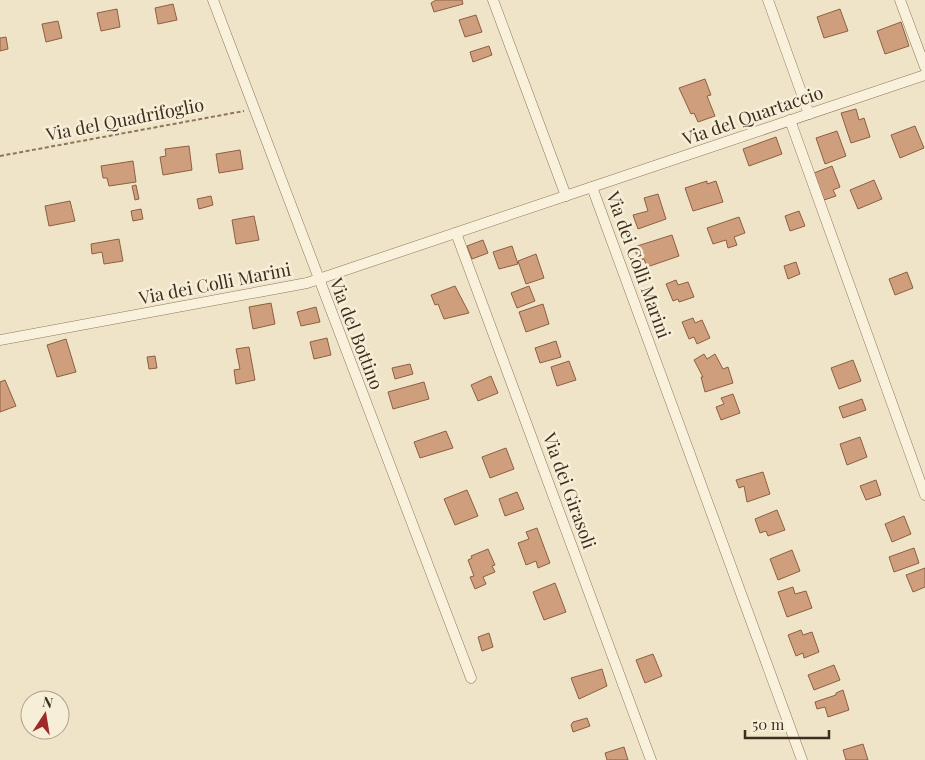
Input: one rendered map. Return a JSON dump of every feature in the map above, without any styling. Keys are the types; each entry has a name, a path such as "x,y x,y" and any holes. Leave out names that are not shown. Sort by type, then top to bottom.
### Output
{"street":[{"name":"Via del Bottino","path":"213,0 471,678"},
{"path":"493,0 566,196"},
{"path":"768,0 809,114"},
{"path":"900,0 925,67"},
{"name":"Via del Quartaccio","path":"592,187 925,75"},
{"path":"790,120 925,496"},
{"name":"Via dei Colli Marini","path":"0,340 318,280 592,187 802,760"},
{"name":"Via dei Girasoli","path":"456,233 651,760"}],"path":[{"name":"Via del Quadrifoglio","path":"0,156 254,109"}],"building":[{"path":"436,0 462,0 463,4 434,12 431,3"},
{"path":"173,4 177,20 158,24 155,8"},
{"path":"117,9 120,27 101,31 97,13"},
{"path":"840,9 848,31 824,38 817,17"},
{"path":"476,15 482,32 465,37 459,20"},
{"path":"58,21 62,38 46,42 42,24"},
{"path":"901,22 909,46 885,54 877,31"},
{"path":"6,37 8,49 0,51 0,38"},
{"path":"489,46 492,55 473,62 470,52"},
{"path":"705,79 711,95 707,96 715,116 698,122 694,113 691,114 679,88"},
{"path":"856,109 859,120 864,118 870,137 851,143 841,113"},
{"path":"915,126 924,148 900,158 891,135"},
{"path":"837,131 846,156 825,164 816,138"},
{"path":"776,137 782,154 749,166 743,149"},
{"path":"189,146 192,170 163,175 160,157 166,156 165,149"},
{"path":"240,150 243,169 219,173 216,154"},
{"path":"133,161 136,182 109,186 107,178 103,178 101,166"},
{"path":"832,166 840,187 833,190 836,196 824,200 814,173"},
{"path":"874,180 882,199 858,209 850,190"},
{"path":"707,181 707,184 716,181 723,202 693,211 685,188"},
{"path":"136,185 139,199 135,200 132,186"},
{"path":"658,194 666,219 638,229 633,215 648,211 644,198"},
{"path":"211,196 213,205 199,209 197,199"},
{"path":"70,201 75,221 49,226 45,206"},
{"path":"141,209 143,219 133,221 131,211"},
{"path":"799,211 805,226 790,231 785,216"},
{"path":"254,216 259,240 236,244 232,220"},
{"path":"739,217 745,233 734,237 737,245 728,248 726,240 713,244 707,228"},
{"path":"672,235 679,256 647,267 644,259 639,261 634,247"},
{"path":"119,239 123,261 104,264 102,252 92,254 91,244"},
{"path":"483,240 488,253 472,259 467,246"},
{"path":"512,246 518,264 499,269 493,252"},
{"path":"536,254 544,278 526,284 518,261"},
{"path":"796,262 800,274 788,279 784,266"},
{"path":"907,272 913,288 895,295 889,279"},
{"path":"676,280 678,285 688,282 694,297 679,302 678,299 673,301 666,284"},
{"path":"455,286 469,313 444,319 438,304 435,305 431,295"},
{"path":"529,286 535,301 517,308 511,293"},
{"path":"271,303 275,324 253,329 249,307"},
{"path":"543,304 549,324 526,332 519,312"},
{"path":"316,307 320,322 301,326 297,312"},
{"path":"693,318 695,323 702,320 710,338 697,344 694,337 689,339 682,322"},
{"path":"327,338 331,355 314,359 310,342"},
{"path":"66,339 76,372 57,377 47,345"},
{"path":"556,341 561,357 540,363 535,348"},
{"path":"249,347 255,380 236,384 234,370 240,369 236,349"},
{"path":"704,354 707,359 715,354 723,369 728,367 733,383 705,392 701,377 703,377 694,360"},
{"path":"155,356 157,368 149,369 147,357"},
{"path":"853,360 861,381 839,389 831,368"},
{"path":"569,361 576,380 557,386 551,367"},
{"path":"410,364 413,374 395,379 392,368"},
{"path":"491,376 498,393 478,401 471,385"},
{"path":"5,380 16,406 0,412 0,382"},
{"path":"424,382 429,399 393,409 388,392"},
{"path":"733,394 740,413 721,420 716,407 724,404 721,398"},
{"path":"862,399 866,410 843,418 839,407"},
{"path":"446,431 453,448 420,458 414,442"},
{"path":"860,437 867,457 847,465 840,444"},
{"path":"506,448 514,469 490,478 482,457"},
{"path":"763,472 770,494 747,502 744,486 739,488 736,480"},
{"path":"876,480 881,495 866,500 860,486"},
{"path":"467,490 478,516 455,525 444,499"},
{"path":"517,492 524,509 505,516 499,499"},
{"path":"777,510 785,530 768,536 766,531 760,533 755,519"},
{"path":"904,516 911,534 892,542 885,524"},
{"path":"537,528 550,563 538,568 536,561 526,565 518,543 529,539 526,532"},
{"path":"914,548 919,563 894,572 889,557"},
{"path":"488,549 495,565 492,566 495,572 483,577 486,584 475,589 470,577 474,576 468,560 472,558 471,556"},
{"path":"792,550 800,571 778,580 770,559"},
{"path":"925,568 925,587 913,592 906,575"},
{"path":"555,583 566,612 544,620 533,592"},
{"path":"793,587 795,594 806,591 812,608 787,617 778,592"},
{"path":"801,630 803,635 812,632 819,652 804,658 803,653 796,656 788,635"},
{"path":"489,633 493,647 482,651 478,637"},
{"path":"653,654 662,676 645,683 636,660"},
{"path":"834,665 840,680 814,690 808,675"},
{"path":"602,669 607,686 579,699 571,678"},
{"path":"843,690 849,710 828,717 825,707 817,709 815,702 836,695 836,693"},
{"path":"587,718 590,726 573,732 571,725 573,722"},
{"path":"863,744 868,760 846,760 843,750"},
{"path":"624,747 628,760 607,760 605,753"}]}
